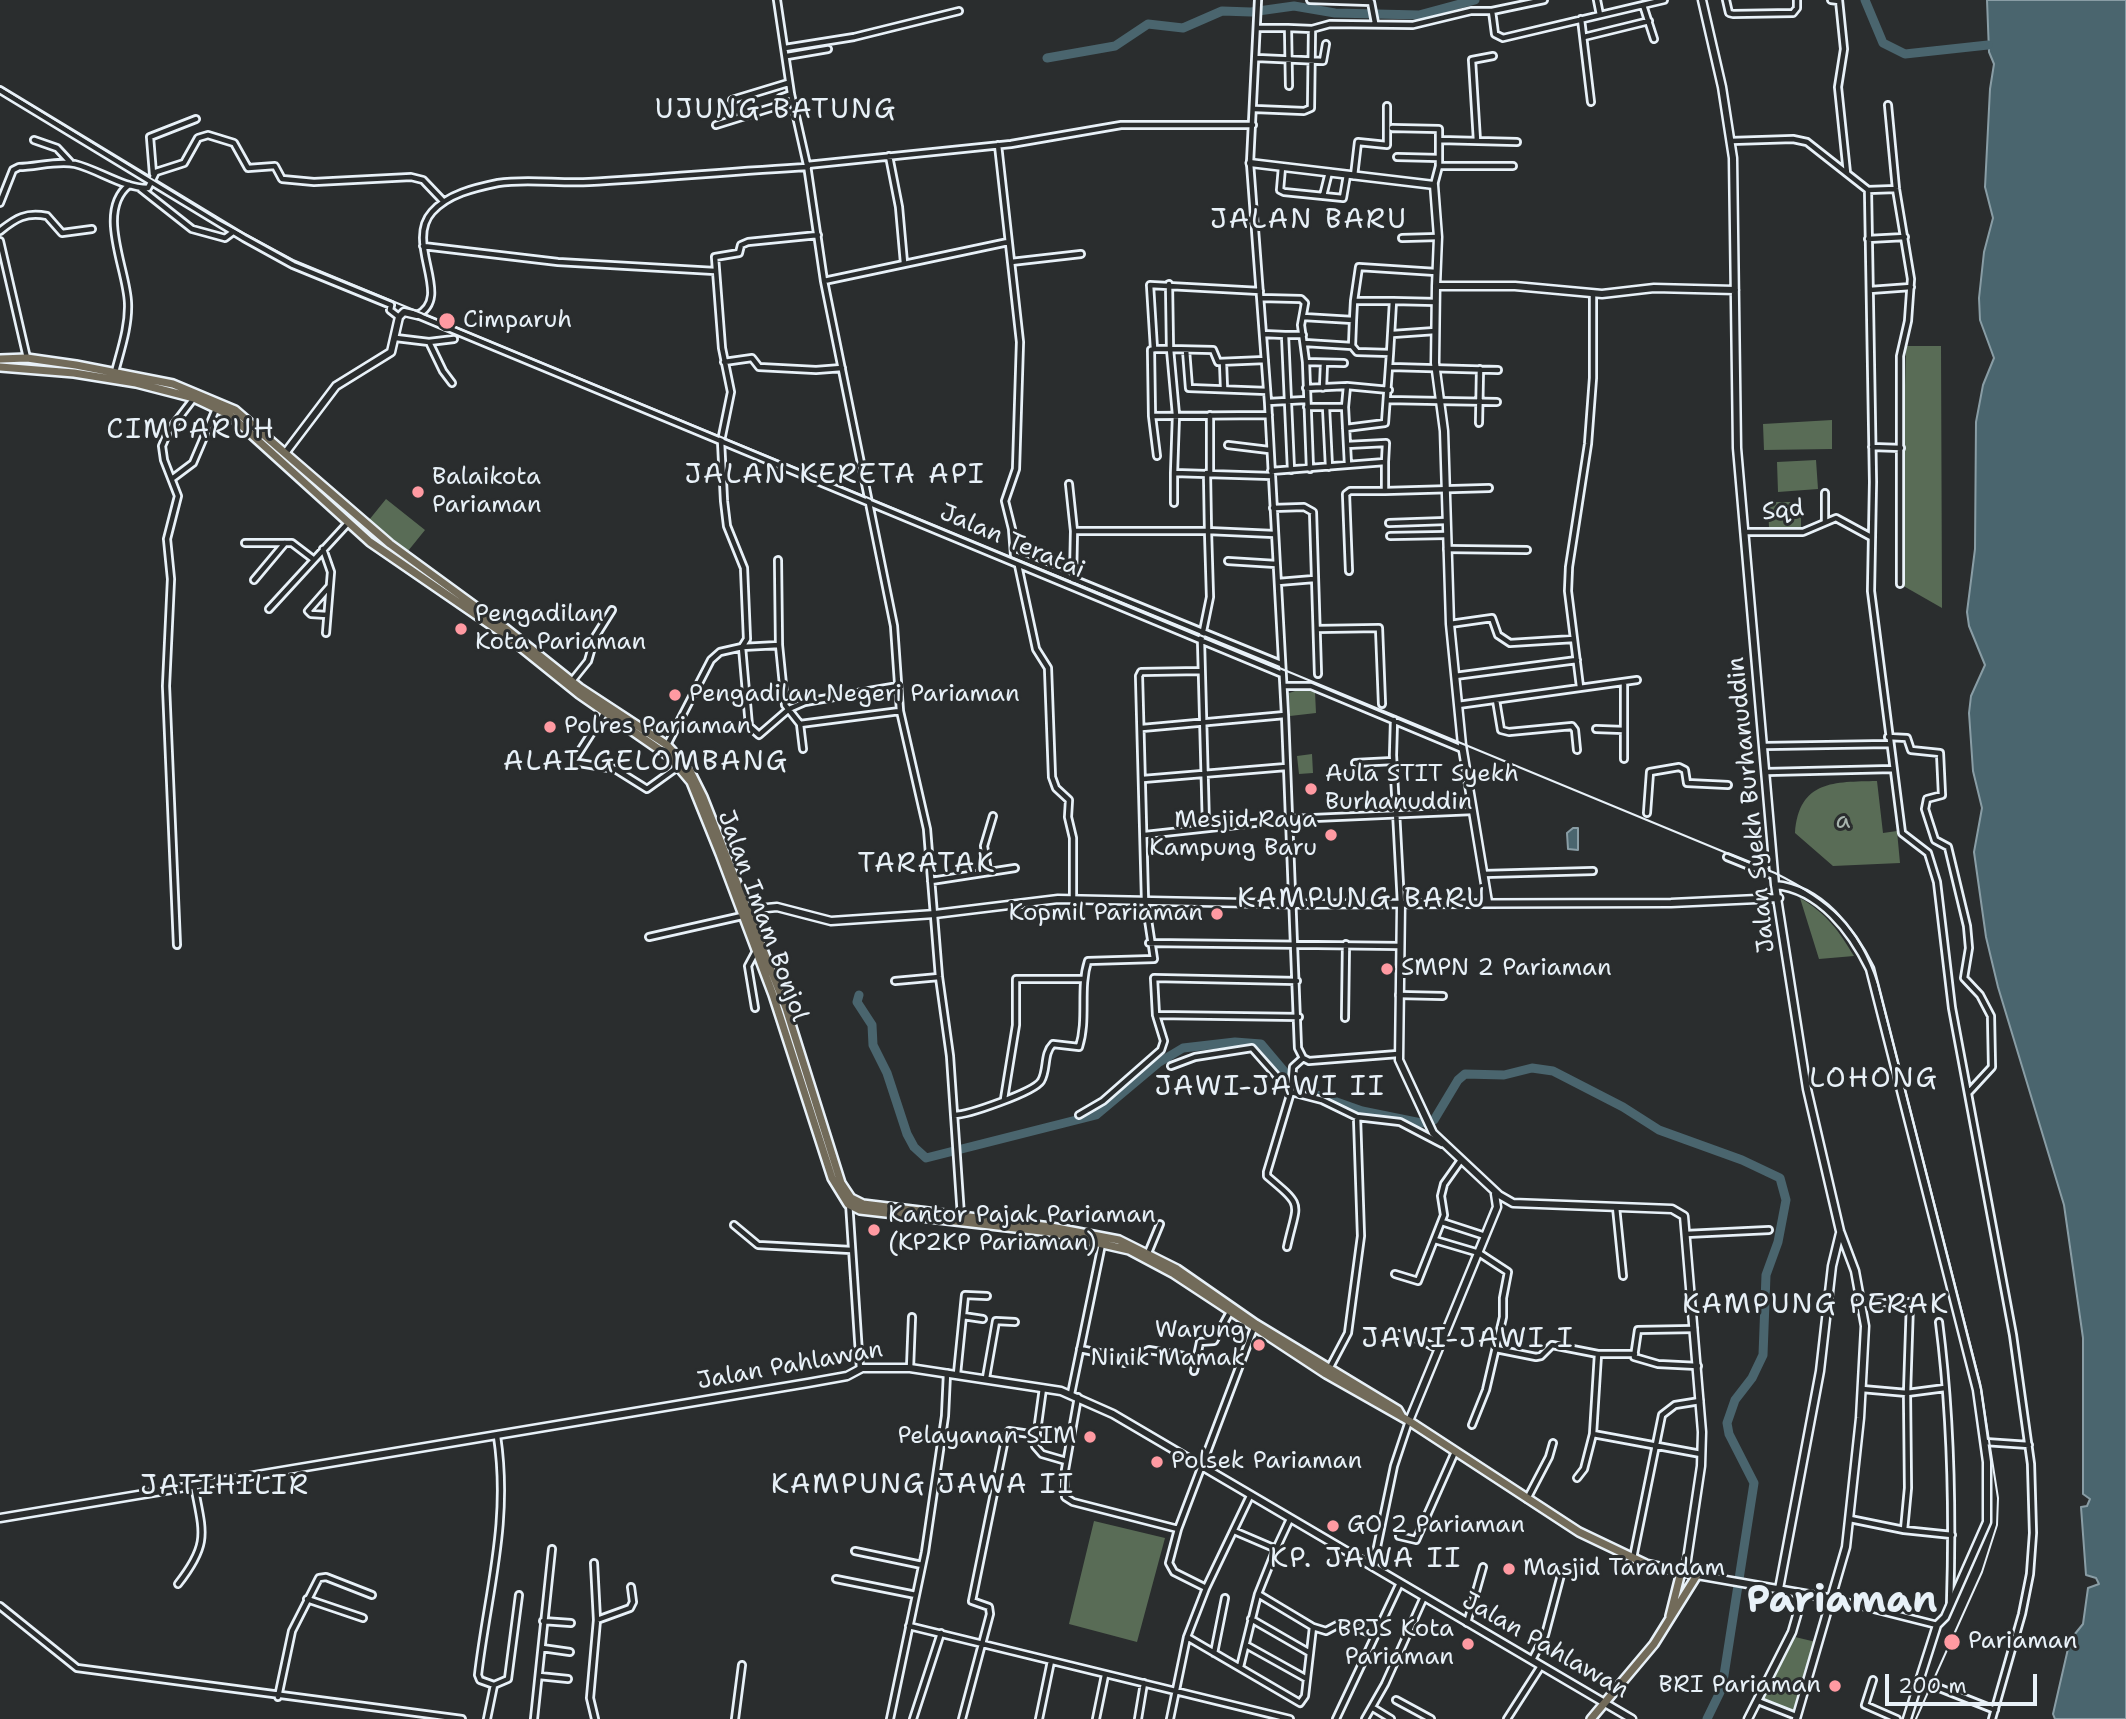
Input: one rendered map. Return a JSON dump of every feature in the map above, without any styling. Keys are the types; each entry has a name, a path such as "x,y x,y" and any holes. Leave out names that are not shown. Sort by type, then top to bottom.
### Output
{"main road":[{"path":"0,359 27,358 136,383 194,398 233,413"},
{"path":"0,368 115,372 183,387 233,413"},
{"name":"Jalan Imam Bonjol","path":"233,413 286,452 390,544 605,712 667,745 694,777 850,1202"},
{"name":"Jalan Imam Bonjol","path":"233,413 370,542 458,597"},
{"path":"311,487 318,481"},
{"path":"370,542 377,533"},
{"path":"383,552 390,544"},
{"name":"Jalan Imam Bonjol","path":"548,666 641,731 679,766 691,782 709,819"},
{"name":"Jalan Imam Bonjol","path":"743,912 786,1008 811,1099"},
{"path":"778,1011 786,1008"},
{"path":"850,1202 920,1215 1103,1236 1148,1254 1327,1371"},
{"path":"920,1215 962,1217 1051,1230 1102,1242 1146,1258 1211,1296 1254,1328 1398,1410 1406,1419 1526,1500 1579,1532 1633,1558 1697,1575 1667,1626 1591,1719"},
{"path":"1667,1626 1683,1573"}],"street":[{"path":"776,0 787,56 790,94 800,123 824,281 894,626 900,711 927,829 939,977 950,1056 962,1217"},
{"path":"1258,0 1255,109 1250,163 1264,334 1286,767 1291,819 1298,1048 1303,1058 1313,1061 1398,1054"},
{"path":"1310,0 1367,1 1374,8 1375,23"},
{"path":"1258,28 1312,29 1330,24 1375,23 1410,25 1471,11 1492,11 1544,0"},
{"path":"1597,0 1600,15"},
{"path":"1492,11 1495,34 1499,38 1664,0"},
{"name":"Jalan Syekh Burhanuddin","path":"1702,0 1731,141 1736,414 1743,532 1768,772 1775,881 1807,1089 1840,1231 1866,1326 1850,1519 1833,1599 1796,1717"},
{"path":"1726,0 1729,13 1733,14 1793,13 1797,8 1797,0"},
{"path":"1831,0 1839,1 1844,50 1838,87 1847,173"},
{"path":"1643,5 1654,39"},
{"path":"785,48 854,37 958,11"},
{"path":"1581,19 1591,102"},
{"path":"1584,37 1649,21"},
{"path":"1288,28 1289,86"},
{"path":"1255,109 1308,110 1312,102 1312,29"},
{"path":"1257,58 1324,60 1326,44"},
{"path":"787,56 828,49"},
{"path":"1477,141 1472,60 1493,57"},
{"path":"732,100 788,83"},
{"path":"0,90 233,232 293,265 391,305 392,311 399,316"},
{"path":"716,125 775,107 780,97 790,94"},
{"path":"1888,105 1896,189 1911,287 1900,356 1900,584"},
{"path":"1282,167 1281,191 1343,198 1358,142 1387,145 1387,106"},
{"path":"0,203 15,168 71,163 104,173 129,185 148,188 154,175 150,137 196,119"},
{"path":"286,452 336,386 387,355 396,338 399,316 406,311 416,315 427,307 432,292 422,256 427,218 449,196 510,182 586,182 807,166 998,145 1121,125 1253,125"},
{"path":"1392,128 1437,128 1440,140 1439,166 1434,185 1438,237 1436,331 1439,401 1444,431 1450,624 1463,750 1488,902"},
{"path":"154,175 184,163 198,138 208,135 234,143 248,168 275,166 282,179 314,182 411,177 423,180 443,201"},
{"path":"34,140 57,148 71,163"},
{"path":"1440,140 1517,142"},
{"path":"1731,141 1801,140 1811,144 1868,190 1896,189"},
{"path":"998,145 1020,366 1016,469 1005,501 1012,528 1014,555 1281,664"},
{"path":"888,156 899,207 904,263"},
{"path":"1397,157 1439,158"},
{"path":"1250,163 1434,185"},
{"path":"1439,166 1513,166"},
{"path":"1323,196 1329,173"},
{"path":"115,372 126,326 128,299 118,261 115,204 118,194 129,185"},
{"path":"139,188 192,229 225,238 233,232"},
{"path":"1868,190 1871,591 1888,737 1902,833 1928,853 1937,882 1952,1009 2013,1335 2029,1445 2033,1533 2030,1574 1992,1719"},
{"path":"0,231 17,217 26,215 47,216 62,233 92,229"},
{"path":"818,235 744,243 739,253 715,255 724,362 731,401 721,441 727,526 744,568 748,633 742,648 744,699 749,726 753,733 764,733 789,709 814,700 898,687"},
{"path":"1402,238 1438,237"},
{"path":"1868,239 1905,237"},
{"path":"0,241 27,358"},
{"path":"824,281 1008,242"},
{"path":"423,246 558,262 715,271"},
{"path":"1011,262 1081,254"},
{"path":"1390,353 1357,352 1352,346 1359,267 1437,272"},
{"path":"1157,456 1152,416 1151,350 1154,349 1149,286 1169,284 1260,291"},
{"path":"1169,284 1170,349 1176,415 1174,503"},
{"path":"1436,285 1514,286 1593,293 1662,288 1735,290"},
{"path":"1870,290 1911,287"},
{"path":"1580,687 1568,591 1569,553 1588,444 1593,378 1593,293"},
{"path":"1261,298 1304,300 1303,335 1310,469"},
{"path":"1354,301 1436,302"},
{"path":"1346,428 1383,425 1389,390 1392,301"},
{"name":"Jalan Teratai","path":"416,315 1282,674"},
{"path":"1303,317 1353,320"},
{"path":"1392,334 1436,331"},
{"path":"1264,334 1303,335"},
{"path":"1285,335 1291,470"},
{"path":"396,338 429,342 454,338"},
{"path":"429,342 443,372 452,383"},
{"path":"1305,343 1352,346"},
{"path":"1154,349 1213,350 1216,361 1223,362 1265,360"},
{"path":"1186,350 1189,388 1267,391"},
{"path":"724,362 752,358 759,367 816,370 842,368"},
{"path":"1223,362 1224,388"},
{"path":"1306,362 1344,363"},
{"path":"1322,388 1324,363"},
{"path":"1390,367 1498,370"},
{"path":"1479,424 1480,369"},
{"path":"1306,388 1347,386 1389,390"},
{"path":"1347,386 1345,407 1348,465"},
{"path":"177,945 166,685 171,579 167,539 178,496 164,460 163,442 194,398"},
{"path":"1268,402 1306,400"},
{"path":"1388,400 1497,402"},
{"path":"1307,407 1345,407"},
{"path":"1326,407 1329,467"},
{"path":"173,478 192,463 216,408"},
{"path":"1206,826 1201,641 1205,632 1210,597 1210,415"},
{"path":"1152,416 1269,415"},
{"path":"1347,445 1386,443 1385,491"},
{"path":"1228,445 1269,450"},
{"path":"1872,447 1900,448"},
{"path":"1174,473 1271,473 1385,462"},
{"path":"1069,484 1074,531 1073,580"},
{"path":"1349,571 1346,494 1350,491 1489,488"},
{"name":"Sqd","path":"1825,493 1825,522"},
{"path":"1273,508 1311,509 1318,674"},
{"name":"Sqd","path":"1743,532 1797,532 1841,519 1872,537"},
{"path":"1389,523 1446,521"},
{"path":"269,608 348,522"},
{"path":"1074,531 1274,534"},
{"path":"1390,536 1446,535"},
{"path":"245,544 286,542 299,547 313,559"},
{"path":"254,580 286,542"},
{"path":"323,549 331,566 326,633"},
{"path":"1446,549 1527,550"},
{"path":"778,560 779,645 785,705 800,724 803,749"},
{"path":"1228,561 1276,564"},
{"path":"1018,564 1036,649 1048,668 1052,777 1056,788 1069,800 1068,817 1073,838 1073,899"},
{"path":"1278,582 1314,579"},
{"path":"327,615 311,614 308,611 329,586"},
{"path":"572,681 588,661 593,640 612,610"},
{"path":"1450,624 1492,618 1497,635 1510,643 1574,639"},
{"path":"1317,629 1379,628 1382,704"},
{"path":"667,745 711,660 720,652 779,645"},
{"path":"1455,676 1577,660"},
{"path":"954,1115 1028,1092 1039,1083 1047,1054 1053,1044 1079,1047 1084,1018 1083,979 1088,961 1154,959 1149,943 1145,900 1146,835 1139,676 1141,672 1201,671"},
{"path":"1457,705 1637,680"},
{"path":"1624,682 1624,759"},
{"path":"1283,687 1311,686 1463,750"},
{"path":"1496,700 1501,730 1518,732 1572,726 1575,730 1577,750"},
{"path":"800,724 900,711"},
{"path":"605,712 573,762 615,769 647,789 679,766"},
{"path":"1142,728 1285,715"},
{"path":"1394,720 1393,761 1402,913 1398,1054 1423,1117 1433,1133 1491,1187 1514,1203"},
{"path":"1596,729 1624,730"},
{"path":"1888,737 1907,738 1910,750 1940,753 1942,793 1927,799 1925,809 1935,840 1949,849 1949,861 1967,926 1969,948 1964,978 1980,995 1993,1024 1992,1067 1968,1093"},
{"path":"1765,746 1889,744"},
{"path":"1355,763 1393,761"},
{"path":"1143,779 1286,767"},
{"path":"1647,813 1650,772 1679,767 1685,771 1687,783 1728,785"},
{"path":"1768,772 1893,769"},
{"path":"1146,835 1206,826 1291,819 1473,811"},
{"path":"988,871 984,846 993,816"},
{"path":"1727,857 1796,890 1829,912 1856,943 1870,969 1977,1390 1985,1442 1987,1522 1945,1617 1937,1625 1908,1719"},
{"path":"931,881 1015,868"},
{"path":"1484,874 1592,871"},
{"path":"649,937 743,912 777,907 822,921 935,914 1073,899 1413,904 1671,903 1779,898"},
{"path":"1402,913 1413,904"},
{"path":"1149,943 1400,946"},
{"path":"1345,1018 1346,944"},
{"path":"755,1008 748,966 756,951"},
{"path":"895,981 939,977"},
{"path":"1079,1115 1103,1101 1161,1050 1164,1041 1156,1015 1154,978 1297,981"},
{"path":"1004,1099 1016,1025 1016,979 1083,979"},
{"path":"1399,995 1443,996"},
{"path":"1156,1015 1299,1017"},
{"path":"1171,1066 1195,1057 1252,1048 1258,1051 1291,1092 1322,1100 1357,1117 1400,1122 1443,1145"},
{"path":"1287,1247 1297,1205 1293,1196 1266,1174 1291,1092 1294,1064 1303,1058"},
{"path":"1327,1371 1348,1333 1361,1236 1357,1117"},
{"path":"1395,1274 1418,1281 1442,1222 1444,1212 1441,1196 1449,1174 1461,1160"},
{"path":"1369,1565 1376,1552 1406,1419 1497,1207 1491,1187"},
{"path":"850,1202 859,1368"},
{"path":"1497,1207 1514,1203 1616,1207 1677,1210 1684,1216 1698,1366 1701,1454 1683,1573"},
{"path":"1616,1207 1623,1276"},
{"path":"1442,1222 1486,1236"},
{"path":"1148,1254 1160,1224"},
{"path":"734,1226 758,1245 851,1250"},
{"path":"1686,1234 1769,1230"},
{"path":"1779,1590 1820,1371 1840,1231"},
{"path":"1435,1240 1479,1253 1508,1272 1496,1349 1483,1400 1472,1425"},
{"path":"1102,1242 1080,1349 1063,1489 1067,1499 1178,1530"},
{"path":"1835,1255 1848,1254"},
{"path":"957,1374 965,1294 987,1296"},
{"path":"1862,1304 1910,1302 1908,1488 1904,1530"},
{"path":"1194,1371 1200,1342 1216,1340 1230,1312"},
{"path":"963,1316 983,1319"},
{"path":"910,1368 912,1317"},
{"path":"985,1378 996,1321 1015,1322"},
{"path":"1939,1322 1952,1535 1950,1606"},
{"path":"1206,1588 1170,1568 1178,1530 1254,1328"},
{"path":"1695,1329 1639,1331 1634,1354 1636,1360 1642,1362 1698,1366"},
{"path":"1398,1334 1418,1339 1438,1349"},
{"path":"1496,1349 1536,1357 1552,1345 1598,1354 1634,1354"},
{"path":"1080,1349 1104,1354 1124,1363 1149,1350 1196,1358"},
{"path":"1577,1478 1584,1469 1593,1434 1598,1354"},
{"name":"Jalan Pahlawan","path":"0,1518 829,1380 847,1376 859,1368 910,1368 1043,1388 1074,1396 1113,1414 1632,1719"},
{"path":"890,1719 922,1565 945,1416 947,1373"},
{"path":"1043,1388 1037,1450 1066,1461"},
{"path":"1862,1389 1907,1393 1945,1388"},
{"path":"1633,1558 1665,1410 1675,1405 1700,1401"},
{"path":"962,1719 991,1610 972,1601 1005,1439 1009,1431 1037,1435"},
{"path":"1593,1434 1701,1454"},
{"path":"497,1436 503,1486 502,1513 495,1577 478,1675 480,1680 494,1685 508,1679 519,1595"},
{"path":"1985,1442 2029,1445"},
{"path":"1526,1500 1549,1457 1553,1443"},
{"path":"1399,1536 1416,1540 1455,1452"},
{"path":"178,1584 202,1547 193,1484"},
{"path":"1170,1719 1187,1637 1206,1588 1250,1496"},
{"path":"1240,1667 1258,1594 1290,1519"},
{"path":"1850,1519 1904,1530 1952,1535"},
{"path":"1234,1531 1276,1549"},
{"path":"534,1719 552,1549"},
{"path":"855,1551 922,1565"},
{"path":"594,1563 597,1620 590,1698 595,1719"},
{"path":"1468,1623 1483,1567"},
{"path":"1532,1660 1545,1635 1562,1571"},
{"path":"1697,1575 1833,1599 1937,1625"},
{"path":"278,1697 292,1631 321,1576 372,1594"},
{"path":"836,1579 916,1595"},
{"path":"1336,1719 1399,1583"},
{"path":"597,1620 631,1608 631,1587"},
{"path":"1258,1594 1313,1627 1326,1631 1343,1622 1375,1635"},
{"path":"1748,1719 1792,1632 1803,1594"},
{"path":"1365,1719 1373,1708 1424,1597"},
{"path":"1214,1653 1225,1598"},
{"path":"307,1599 363,1618"},
{"path":"0,1605 77,1668 278,1697 462,1719"},
{"path":"1251,1619 1310,1653"},
{"path":"543,1621 571,1623"},
{"path":"909,1626 1290,1719"},
{"path":"1187,1637 1300,1703 1305,1696 1313,1627"},
{"path":"913,1719 941,1633"},
{"path":"1246,1645 1307,1679"},
{"path":"541,1648 570,1652"},
{"path":"1039,1719 1051,1661"},
{"path":"735,1719 743,1665"},
{"path":"1507,1719 1541,1666"},
{"path":"1096,1719 1105,1675"},
{"path":"539,1676 568,1679"},
{"path":"1873,1680 1865,1705 1896,1719"},
{"path":"1138,1719 1144,1683"},
{"path":"487,1719 494,1685"},
{"path":"1937,1687 1995,1710"},
{"path":"1396,1700 1431,1719"},
{"path":"1758,1701 1796,1717"},
{"path":"1373,1708 1391,1719"},
{"path":"1411,1719 1416,1712"}],"green space":[{"path":"1906,346 1941,346 1942,608 1900,584"},
{"path":"1832,420 1832,449 1764,450 1763,424"},
{"path":"1816,460 1818,489 1778,492 1777,462"},
{"path":"386,499 425,530 408,551 369,520"},
{"path":"1768,502 1801,502 1801,527 1769,528"},
{"path":"1301,689 1315,692 1316,713 1290,716 1289,693"},
{"path":"1312,754 1313,773 1299,774 1297,756"},
{"name":"a","path":"1877,781 1883,833 1897,831 1900,863 1833,866 1795,833 1803,803 1821,787 1847,782"},
{"path":"1800,898 1831,923 1854,956 1819,959"},
{"path":"1094,1521 1165,1538 1137,1642 1069,1624"},
{"path":"1795,1637 1816,1642 1793,1712 1760,1700"}],"water":[{"path":"1987,0 2126,0 2126,1719 2055,1719 2053,1714 2070,1640 2083,1624 2088,1588 2099,1584 2096,1578 2086,1575 2081,1507 2087,1506 2090,1499 2083,1494 2083,1338 2064,1205 1998,987 1986,937 1974,852 1982,808 1973,771 1969,713 1971,696 1985,665 1969,626 1967,612 1975,549 1976,422 1983,385 1994,358 1980,320 1979,298 1984,252 1993,218 1985,187 1990,89 1994,64 1989,52"},
{"path":"1578,828 1578,850 1568,849 1567,833"}],"waterway":[{"path":"1047,58 1115,46 1148,24 1183,28 1222,11 1251,12 1294,6 1335,13 1419,15 1475,0"},
{"path":"1865,0 1883,43 1905,54 1988,45"},
{"path":"859,995 857,1002 872,1025 873,1045 887,1073 907,1134 914,1147 926,1158 1096,1115 1158,1063 1183,1048 1235,1042 1261,1044 1300,1088 1311,1093 1362,1111 1421,1123 1434,1120 1458,1080 1465,1074 1504,1075 1532,1068 1553,1071 1623,1107 1659,1130 1742,1160 1780,1178 1786,1200 1778,1242 1766,1275 1763,1355 1752,1378 1735,1400 1727,1423 1729,1434 1754,1483 1722,1688 1707,1719"}],"railway":[{"path":"0,86 217,219 293,260 1775,873 1826,904 1851,930 1870,963 1878,984 1980,1383 1998,1498 1997,1525 1982,1572 1916,1719"}],"place":[{"name":"Cimparuh","path":"447,321"},
{"name":"Balaikota Pariaman","path":"418,492"},
{"name":"Pengadilan Kota Pariaman","path":"461,629"},
{"name":"Pengadilan Negeri Pariaman","path":"675,695"},
{"name":"Polres Pariaman","path":"550,727"},
{"name":"Aula STIT Syekh Burhanuddin","path":"1311,789"},
{"name":"Mesjid Raya Kampung Baru","path":"1331,835"},
{"name":"Kopmil Pariaman","path":"1217,914"},
{"name":"SMPN 2 Pariaman","path":"1387,969"},
{"name":"Kantor Pajak Pariaman (KP2KP Pariaman)","path":"874,1230"},
{"name":"Warung Ninik Mamak","path":"1259,1345"},
{"name":"Pelayanan SIM","path":"1090,1437"},
{"name":"Polsek Pariaman","path":"1157,1462"},
{"name":"GO 2 Pariaman","path":"1333,1526"},
{"name":"Masjid Tarandam","path":"1509,1569"},
{"name":"Pariaman","path":"1952,1642"},
{"name":"BPJS Kota Pariaman","path":"1468,1644"},
{"name":"BRI Pariaman","path":"1835,1686"}],"district":[{"name":"UJUNG BATUNG","path":"776,111"},
{"name":"JALAN BARU","path":"1309,221"},
{"name":"CIMPARUH","path":"191,431"},
{"name":"JALAN KERETA API","path":"835,476"},
{"name":"ALAI GELOMBANG","path":"646,763"},
{"name":"TARATAK","path":"927,865"},
{"name":"KAMPUNG BARU","path":"1362,900"},
{"name":"LOHONG","path":"1874,1080"},
{"name":"JAWI-JAWI II","path":"1270,1088"},
{"name":"KAMPUNG PERAK","path":"1816,1306"},
{"name":"JAWI-JAWI I","path":"1468,1340"},
{"name":"KAMPUNG JAWA II","path":"923,1486"},
{"name":"JATIHILIR","path":"225,1487"},
{"name":"KP. JAWA II","path":"1366,1560"},
{"name":"Pariaman","path":"1842,1602"}]}
